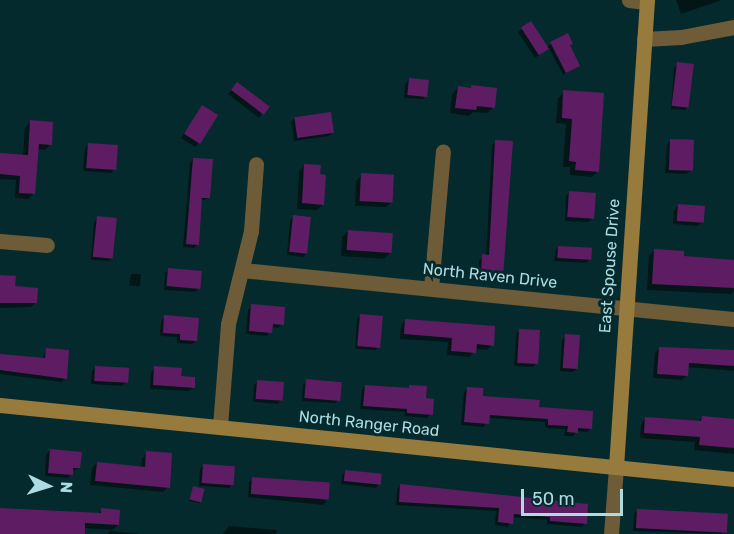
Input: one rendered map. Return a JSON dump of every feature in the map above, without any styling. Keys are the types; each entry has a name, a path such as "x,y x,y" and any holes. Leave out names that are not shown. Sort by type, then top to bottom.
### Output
{"street":[{"path":"629,0 646,1"},
{"name":"East Spouse Drive","path":"611,534 646,1"},
{"path":"644,39 681,37 734,27"},
{"path":"431,288 443,152"},
{"path":"220,426 228,324 251,231 256,164"},
{"path":"0,241 48,245"},
{"name":"North Raven Drive","path":"242,270 734,319"},
{"name":"North Ranger Road","path":"0,405 734,479"}],"building":[{"path":"531,21 549,49 539,55 521,28"},
{"path":"568,33 573,44 570,45 580,66 566,73 550,42"},
{"path":"677,62 694,64 689,108 672,106"},
{"path":"409,78 429,80 427,97 407,95"},
{"path":"237,82 270,107 264,115 231,90"},
{"path":"471,85 497,88 495,108 477,106 476,110 455,108 458,86 471,88"},
{"path":"563,90 604,93 599,172 575,170 576,162 569,161 572,119 562,118"},
{"path":"202,105 218,115 200,144 184,134"},
{"path":"331,112 334,133 297,138 294,117"},
{"path":"30,120 53,122 52,145 39,144 35,194 19,193 20,176 0,174 0,153 28,155"},
{"path":"670,139 694,140 693,171 669,170"},
{"path":"495,140 513,141 503,277 481,275 482,254 489,255"},
{"path":"88,143 118,145 116,170 86,168"},
{"path":"193,158 213,159 210,198 202,198 199,245 186,244"},
{"path":"304,164 321,165 320,174 326,175 324,205 302,203"},
{"path":"361,173 394,175 392,203 360,201"},
{"path":"569,191 596,193 594,219 567,217"},
{"path":"678,204 705,206 704,223 677,221"},
{"path":"293,215 311,217 307,254 289,252"},
{"path":"97,216 117,218 113,259 93,257"},
{"path":"348,230 393,233 391,253 347,250"},
{"path":"558,246 592,248 591,260 557,258"},
{"path":"654,249 684,251 684,256 734,260 734,288 652,284"},
{"path":"168,268 202,271 200,289 166,286"},
{"path":"0,275 16,276 15,286 38,288 37,303 0,303"},
{"path":"251,304 285,307 284,325 273,324 272,333 249,331"},
{"path":"360,314 383,316 380,348 357,346"},
{"path":"164,315 199,318 197,341 180,340 180,334 163,333"},
{"path":"405,319 495,326 494,346 477,344 476,353 451,351 452,338 404,334"},
{"path":"519,329 540,330 538,364 517,363"},
{"path":"565,334 580,335 578,369 563,368"},
{"path":"659,347 734,350 734,366 689,363 688,376 657,374"},
{"path":"46,348 69,350 67,379 0,370 0,354 45,358"},
{"path":"95,366 129,368 128,383 94,381"},
{"path":"154,366 182,368 181,376 195,377 195,388 153,385"},
{"path":"306,379 342,382 340,401 304,398"},
{"path":"257,380 284,382 283,401 256,399"},
{"path":"365,385 409,388 409,385 427,386 426,398 434,399 433,415 407,413 407,409 363,406"},
{"path":"467,387 483,388 483,396 540,400 539,407 593,411 592,429 578,428 578,433 567,432 568,426 548,425 548,419 490,415 489,424 464,422"},
{"path":"702,416 734,419 734,448 699,445 700,437 644,433 645,417 701,421"},
{"path":"50,449 82,452 80,468 73,468 73,475 48,473"},
{"path":"146,451 172,453 170,488 95,481 97,462 145,467"},
{"path":"203,464 235,466 234,485 202,483"},
{"path":"345,470 382,474 381,485 344,481"},
{"path":"252,477 330,482 329,499 251,494"},
{"path":"400,484 588,504 587,524 550,521 550,517 514,514 513,524 498,522 499,508 399,502"},
{"path":"193,486 205,489 201,502 190,500"},
{"path":"0,508 101,513 101,508 120,510 119,525 85,523 85,534 0,534"},
{"path":"637,509 728,514 727,533 636,528"}]}
